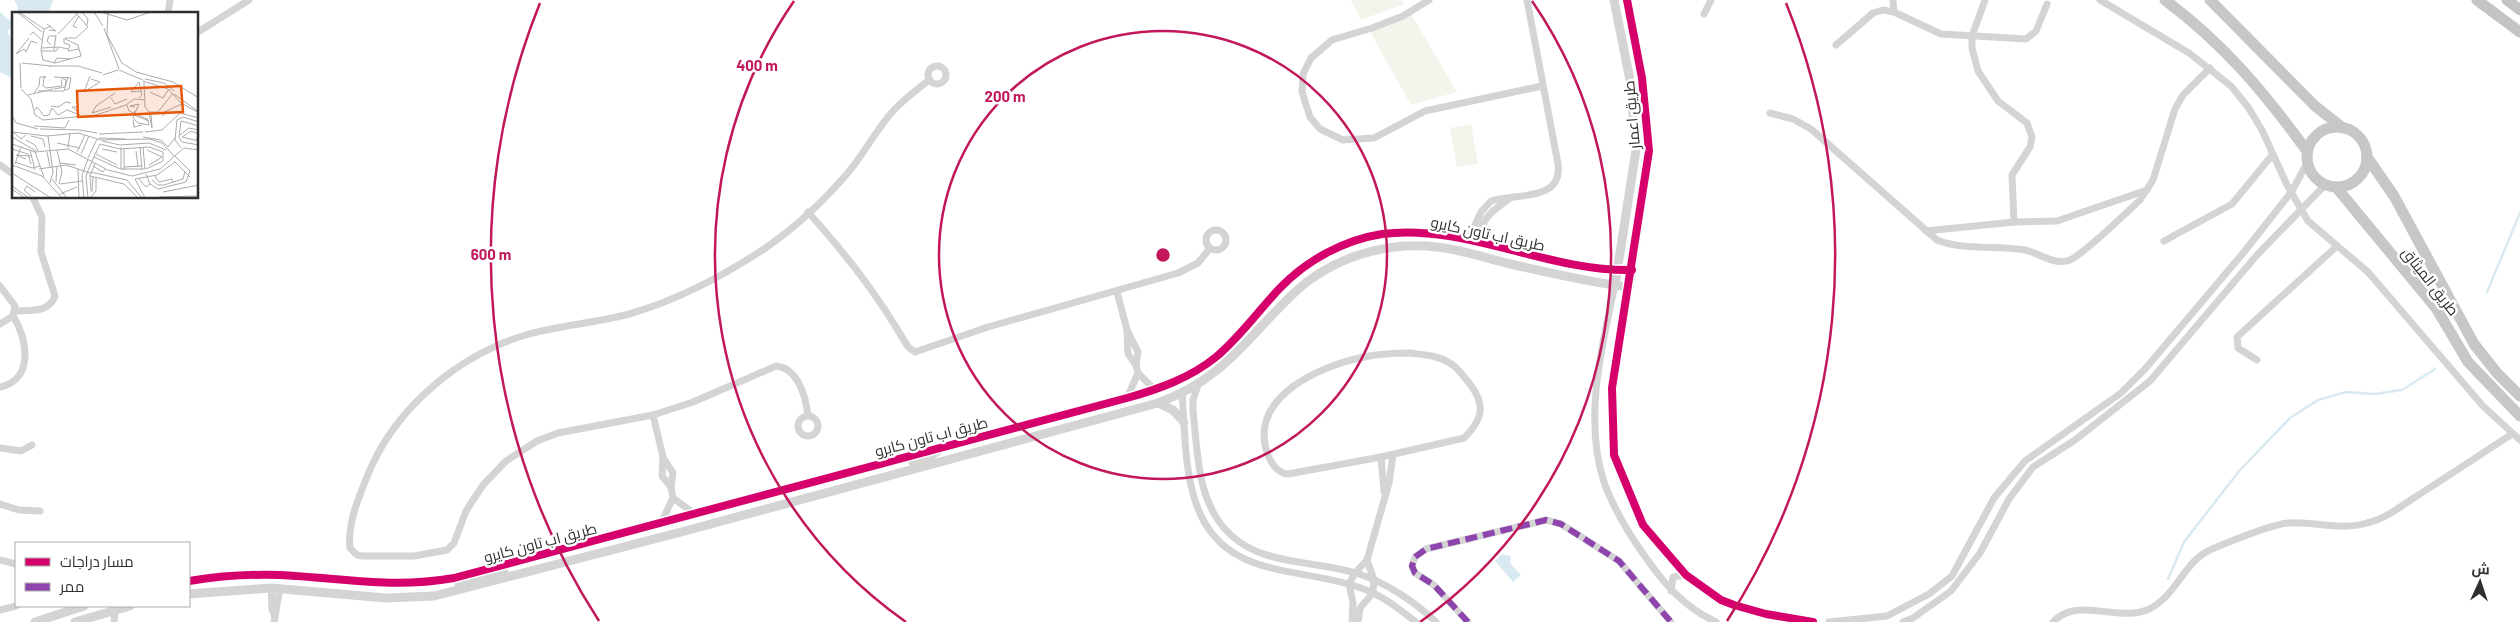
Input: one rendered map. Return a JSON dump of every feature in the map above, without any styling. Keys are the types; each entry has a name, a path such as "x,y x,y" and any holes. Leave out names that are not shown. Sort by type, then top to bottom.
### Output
{"highway":[{"path":"2477,0 2520,32"},
{"path":"2507,0 2520,10"}],"main road":[{"path":"2165,0 2196,24 2237,63 2268,99 2307,157 2311,174 2331,186 2348,185 2358,178 2364,169 2367,157 2364,146 2358,136 2343,128 2315,106 2210,0"},
{"path":"2307,157 2312,140 2320,132 2331,128 2343,128"},
{"name":"طريق الميثاق","path":"2367,157 2394,196 2474,344 2497,373 2520,396"},
{"name":"طريق الميثاق","path":"2331,186 2436,308 2468,362 2520,416"}],"street":[{"path":"199,31 250,0"},
{"path":"1429,0 1403,16 1332,40 1311,58 1303,74 1302,92 1310,117 1320,129 1343,140 1374,138 1425,111 1542,86"},
{"path":"1473,242 1493,209 1512,197 1546,192 1553,187 1558,177 1558,164 1527,0"},
{"name":"طريق اعمار","path":"1614,0 1630,80 1636,141 1618,270 1614,285"},
{"name":"طريق اعمار","path":"1627,0 1642,78 1648,141 1629,287"},
{"path":"1704,14 1711,0"},
{"path":"1893,0 1894,12"},
{"path":"1985,0 1972,36 1974,60 1984,82 1998,101 2027,123 2031,132 2030,147 2012,176 2014,222"},
{"path":"2100,0 2210,68 2231,86 2248,107 2287,185 2308,221 2376,280 2483,406 2520,440"},
{"path":"1836,45 1873,13 1883,10 1894,12 1941,34 2023,39 2036,31 2047,4"},
{"path":"1770,113 1793,119 1810,129 1937,240 1951,244 2025,250 2056,261 2065,261 2078,254 2136,204 2147,190 2153,180 2175,108 2183,95 2210,68"},
{"path":"808,416 803,392 794,375 783,367 776,366 693,402 653,415 558,433 524,448 506,461 483,485 466,511 454,543 443,552 396,557 362,556 356,555 350,548 352,526 360,494 372,464 389,435 409,410 436,384 461,365 488,350 529,334 630,313 685,293 732,269 763,249 808,212 851,169 894,110 929,80"},
{"path":"2164,241 2232,204 2273,154"},
{"path":"1829,622 1887,616 1929,594 1952,576 1994,498 2025,461 2121,393 2145,369 2244,252 2292,191 2307,157"},
{"path":"0,165 12,174"},
{"path":"1903,622 1913,618 1951,591 1980,553 2009,499 2033,467 2075,440 2150,382 2257,254 2302,208 2331,186"},
{"path":"1926,232 2014,222 2049,222 2064,219 2147,190"},
{"path":"0,324 14,313 45,308 51,303 54,296 41,252 42,217 33,199"},
{"path":"808,212 860,272 883,304 908,347 915,352 988,327 1117,292 1184,271 1198,263 1210,248"},
{"name":"طريق اب تاون كايرو","path":"190,581 246,575 384,584 430,582 591,543 943,446 1128,398 1178,381 1215,358 1298,271 1337,248 1381,234 1404,232 1456,237 1588,268 1632,270"},
{"path":"1452,250 1452,243 1456,237"},
{"name":"طريق اب تاون كايرو","path":"190,594 275,588 408,598 434,596 804,500 910,469 1158,403 1198,384 1227,364 1289,298 1323,271 1342,261 1383,249 1423,246 1452,250 1537,270 1629,287"},
{"path":"1485,258 1488,246"},
{"path":"2257,360 2238,348 2237,337 2337,246"},
{"path":"1537,257 1537,270"},
{"path":"1614,285 1598,382 1595,418 1600,463 1605,484 1625,526 1671,591 1682,602 1716,622"},
{"path":"0,286 13,301 14,313 23,334 24,365 16,378 0,387"},
{"path":"1629,287 1612,388 1614,455 1643,525 1686,575 1721,600 1766,614 1813,622"},
{"path":"1117,292 1127,330 1127,350 1136,365 1138,373 1155,390"},
{"path":"1410,353 1440,358 1449,362 1458,369 1479,395 1481,413 1471,432 1464,438 1453,442 1393,455 1282,473 1272,464 1268,455 1264,429 1266,420 1282,396 1300,382 1321,370 1345,362 1364,356 1410,353"},
{"path":"1215,358 1191,381 1182,393 1188,466 1195,500 1204,523 1216,538 1231,551 1267,568 1349,584 1373,593 1416,622"},
{"path":"1130,410 1124,408 1123,405 1128,398 1138,373"},
{"path":"1198,384 1193,400 1193,410 1202,476 1216,517 1228,532 1244,546 1264,556 1355,573 1374,580 1413,603 1436,622"},
{"path":"1158,403 1173,410 1184,422"},
{"path":"653,415 663,457 673,473 671,486 673,498 661,523"},
{"path":"2053,622 2064,613 2076,610 2120,614 2146,610 2168,596 2192,563 2205,553 2279,525 2293,523 2343,527 2370,523 2394,511 2512,434"},
{"path":"0,448 21,452 32,445"},
{"path":"910,469 909,465 930,457 943,446"},
{"path":"1352,622 1353,603 1349,584 1355,573 1367,560 1389,483 1393,455"},
{"path":"1381,457 1384,502"},
{"path":"804,500 818,490 844,482 845,477 841,475"},
{"path":"673,498 695,514"},
{"path":"0,504 19,510 40,511"},
{"path":"1468,622 1434,586 1415,574 1412,566 1415,556 1426,549 1546,520 1561,524 1619,561 1671,622"},
{"path":"557,565 554,563 555,558 578,552 591,543"},
{"path":"0,560 15,564"},
{"path":"1358,622 1360,608 1373,593 1374,580 1367,560"},
{"path":"434,596 461,584 505,571 507,568 504,565"},
{"path":"1671,591 1673,577 1676,575 1686,575"},
{"path":"351,595 353,581"},
{"path":"274,620 272,609 275,588"},
{"path":"0,610 15,606"},
{"path":"35,622 81,607"},
{"path":"94,619 103,607"},
{"path":"75,622 94,619 126,607"},
{"path":"114,622 115,610"}],"shaded area":[{"path":"14,0 53,0 49,12 17,12 18,7"},
{"path":"1351,0 1402,0 1404,4 1361,20"},
{"path":"0,12 9,20 12,18 12,26 7,32 12,38 12,78 0,72"},
{"path":"1411,14 1457,92 1411,105 1369,30"},
{"path":"1471,124 1478,164 1457,167 1450,128"},
{"path":"1502,554 1511,556 1510,563 1521,575 1513,582 1495,561"}],"waterway":[{"path":"2487,292 2520,213"},
{"path":"2168,579 2184,542 2240,470 2290,418 2318,400 2346,392 2374,394 2402,390 2435,369"}],"marked path":[{"path":"1468,622 1434,585 1415,573 1412,566 1415,557 1426,549 1546,520 1561,524 1619,561 1671,622"}],"cycle path":[{"path":"1627,0 1642,78 1649,151 1612,388 1614,455 1643,525 1686,575 1721,600 1734,605 1766,614 1813,622"},
{"path":"190,581 257,575 388,583 409,583 454,578 1139,395 1174,382 1196,371 1216,357 1233,341 1280,288 1302,269 1340,246 1368,237 1413,232 1444,235 1569,264 1601,269 1632,270"}]}
